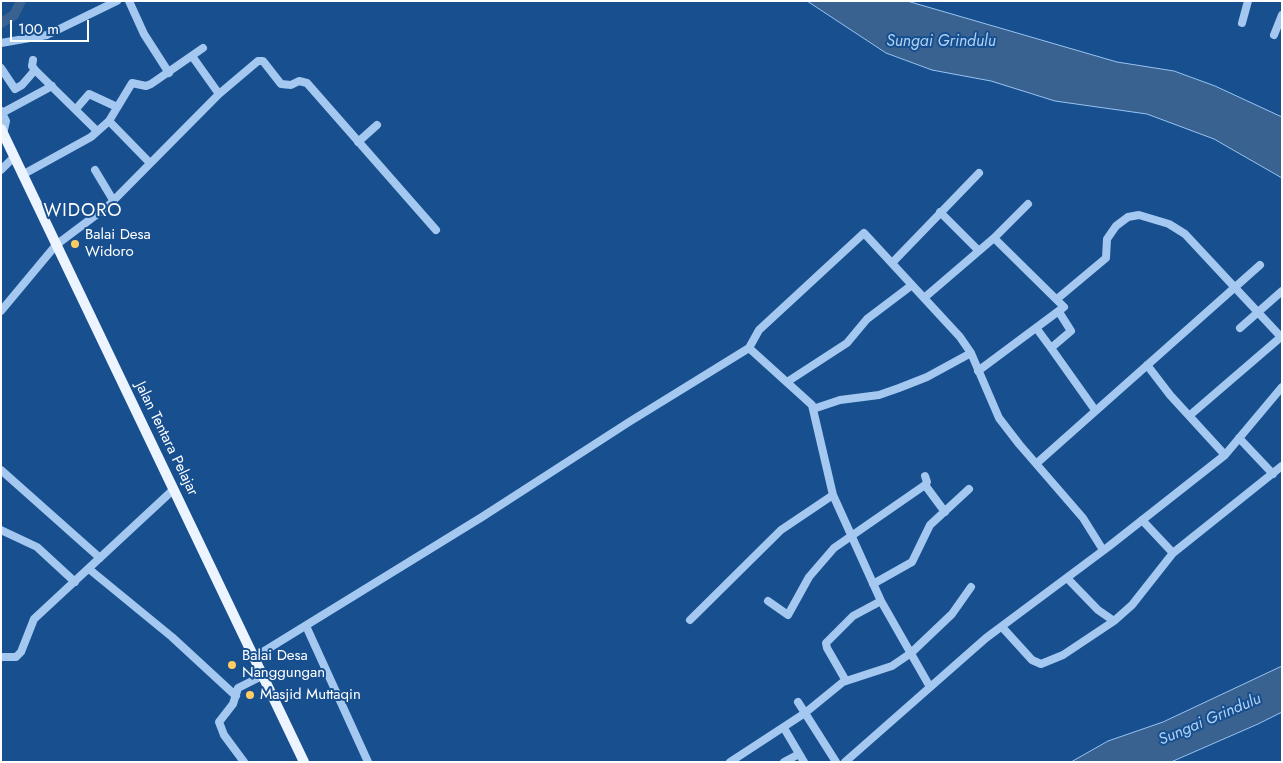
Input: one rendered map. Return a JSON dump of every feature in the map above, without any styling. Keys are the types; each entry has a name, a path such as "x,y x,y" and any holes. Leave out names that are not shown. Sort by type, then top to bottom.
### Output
{"main road":[{"name":"Jalan Tentara Pelajar","path":"2,131 304,762"}],"street":[{"path":"1,44 46,34 117,1"},
{"path":"129,1 144,34 169,73"},
{"path":"1242,23 1248,1"},
{"path":"1274,35 1282,15"},
{"path":"22,175 73,148 109,121 132,83 146,86 169,73 203,48"},
{"path":"192,56 218,94"},
{"path":"34,60 32,66 35,70 97,131"},
{"path":"1,311 56,245 93,219 218,94 253,64 263,61 281,84 291,84 299,81 307,83 436,230"},
{"path":"1,68 14,88 22,85 35,70"},
{"path":"22,85 32,98"},
{"path":"2,131 6,121 2,112 52,86"},
{"path":"76,109 89,94 97,96 117,107"},
{"path":"109,121 150,163"},
{"path":"358,142 378,125"},
{"path":"1,170 14,157"},
{"path":"95,170 113,200"},
{"path":"892,263 979,173"},
{"path":"924,298 994,238 1028,204"},
{"path":"940,212 979,251"},
{"path":"1057,298 1106,258 1107,239 1116,226 1128,217 1139,215 1169,224 1185,234 1281,337 1189,416"},
{"path":"253,658 749,348 759,330 863,233 866,234 960,337 971,353 999,418 1083,518 1103,550"},
{"path":"978,371 1037,329 1064,307 994,238"},
{"path":"1037,463 1260,265"},
{"path":"788,382 846,343 867,319 912,285"},
{"path":"1240,328 1282,291"},
{"path":"1051,348 1071,332 1071,328 1059,312"},
{"path":"1037,329 1095,410"},
{"path":"749,348 788,382 813,409 833,495 881,601 930,687"},
{"path":"813,409 840,400 879,395 899,388 927,377 971,353"},
{"path":"1147,365 1189,416 1225,455"},
{"path":"845,762 1002,627 1225,455 1282,387"},
{"path":"1239,438 1273,474"},
{"path":"1002,627 1032,660 1041,664 1063,655 1114,621 1132,605 1173,553 1282,466"},
{"path":"1,470 100,558"},
{"path":"768,600 784,614 789,613 816,567 834,548 924,485 927,482 925,476"},
{"path":"924,485 945,512"},
{"path":"1,657 16,657 21,652 34,620 174,489"},
{"path":"873,584 912,562 930,525 969,489"},
{"path":"690,620 781,530 833,495"},
{"path":"1142,520 1173,553"},
{"path":"1,530 37,547 75,582"},
{"path":"88,569 172,637 236,696"},
{"path":"1067,578 1098,610 1114,621"},
{"path":"730,762 805,714 846,680 892,666 911,653 952,614 971,587"},
{"path":"846,680 826,648 826,643 852,616 881,601"},
{"path":"306,626 368,762"},
{"path":"244,762 219,725 221,717 233,704 238,688 262,676"},
{"path":"798,702 836,762"},
{"path":"784,728 804,762"},
{"path":"784,762 799,754"}],"water":[{"name":"Sungai Grindulu","path":"807,1 907,1 1117,62 1174,71 1215,86 1282,117 1282,178 1214,139 1147,114 1055,101 991,81 932,70 886,53"},
{"name":"Sungai Grindulu","path":"1282,666 1282,712 1258,724 1171,762 1071,762 1108,741 1163,722"}],"waterway":[{"path":"1,23 14,15 21,1"}],"place":[{"name":"Balai Desa Widoro","path":"75,244"},
{"name":"Balai Desa Nanggungan","path":"232,665"},
{"name":"Masjid Muttaqin","path":"250,695"}],"district":[{"name":"WIDORO","path":"83,212"}]}
